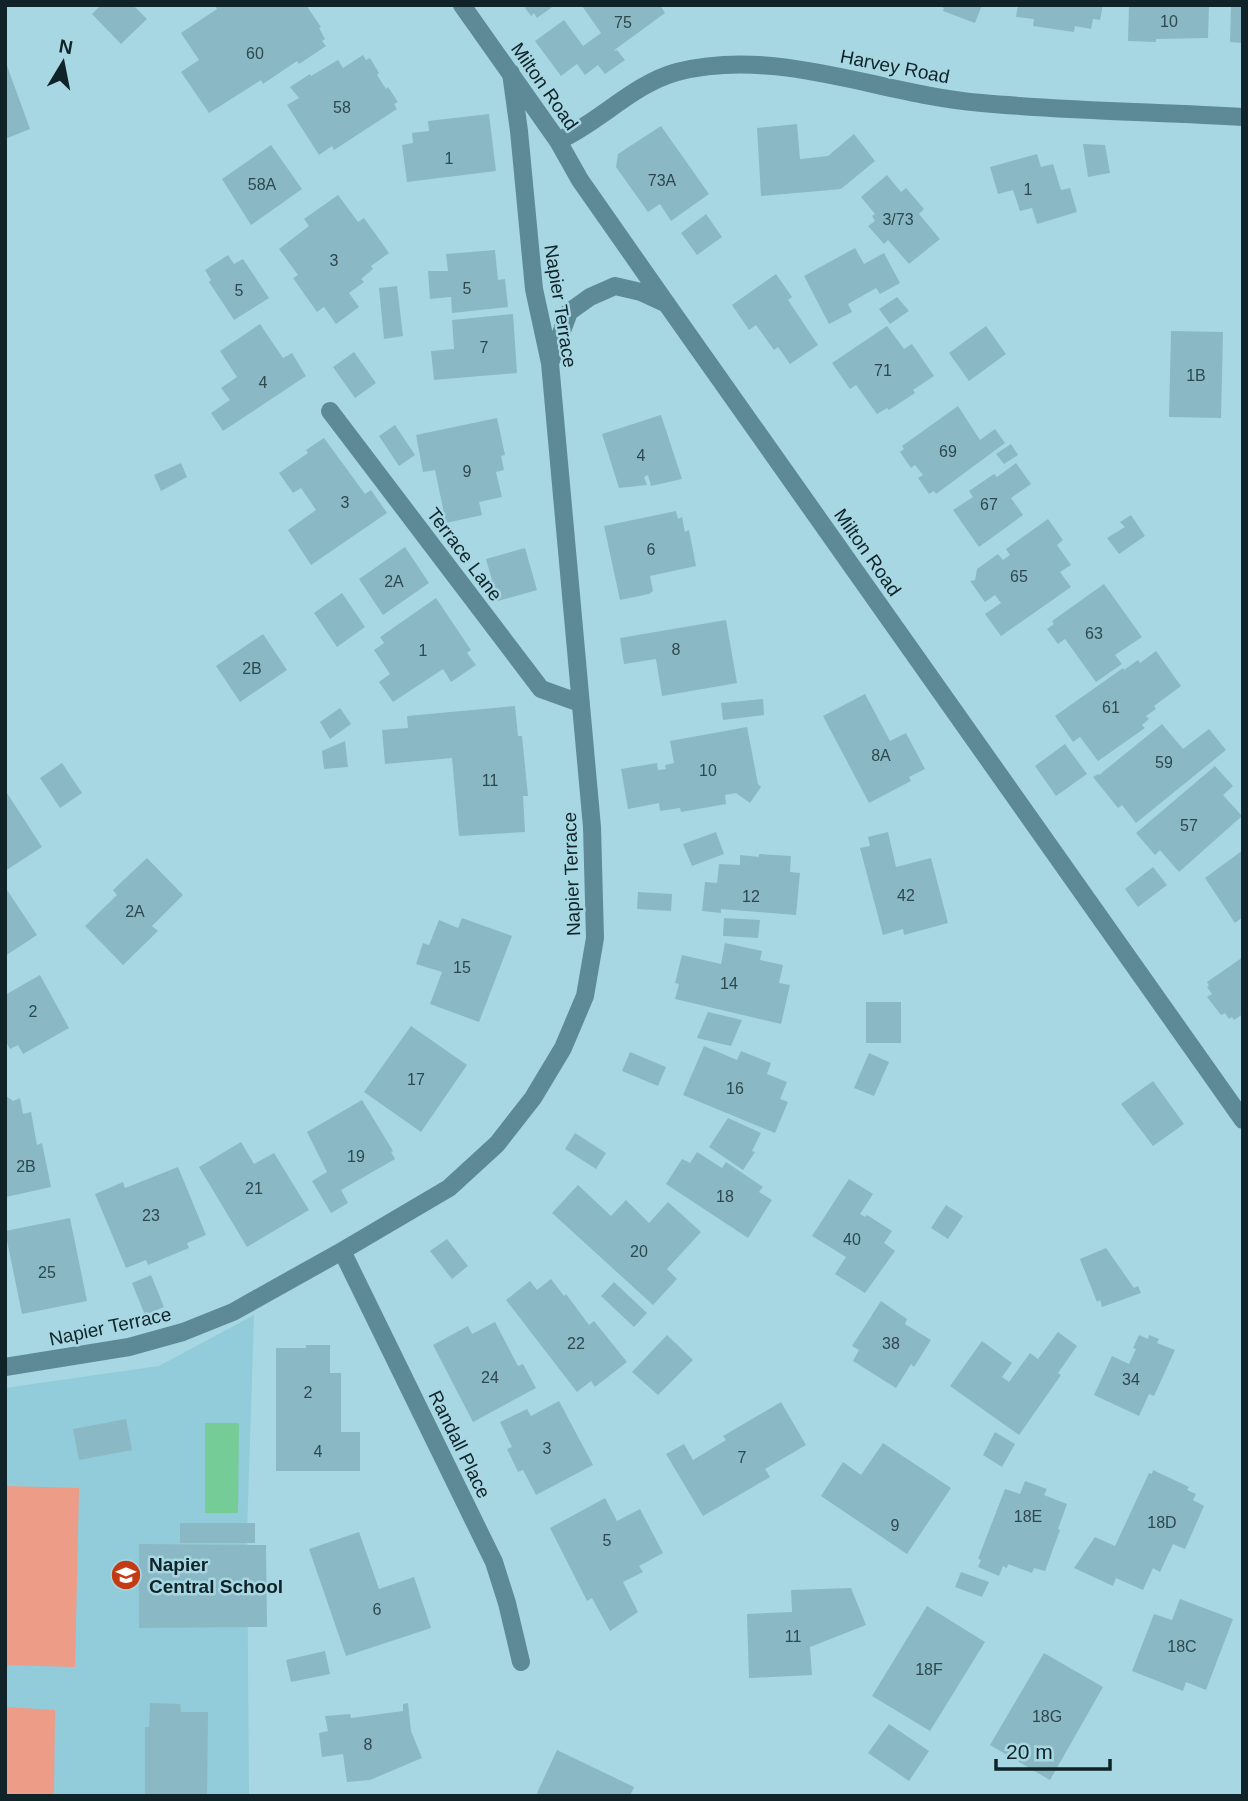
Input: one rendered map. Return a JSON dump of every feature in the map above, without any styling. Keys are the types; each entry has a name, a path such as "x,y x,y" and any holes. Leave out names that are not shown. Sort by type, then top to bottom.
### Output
{"street":[{"name":"Milton Road","path":"462,5 558,141 580,180 666,303 1243,1120"},
{"name":"Harvey Road","path":"558,141 575,134 643,87 675,73 718,65 767,65 826,74 907,93 981,103 1243,117"},
{"name":"Napier Terrace","path":"5,1367 129,1347 183,1332 233,1312 449,1188 497,1144 533,1098 563,1048 584,996 595,938 592,827 550,363 534,289 512,74"},
{"path":"550,363 569,312 590,297 615,286 641,292 666,303"},
{"name":"Terrace Lane","path":"330,411 541,689 580,703"},
{"name":"Randall Place","path":"342,1251 494,1562 508,1603 521,1662"}],"shaded area":[{"name":"Napier Central School","path":"254,1315 247,1534 249,1796 5,1796 5,1388 159,1366"},
{"path":"205,1423 239,1423 238,1513 205,1513"},
{"path":"5,1486 79,1488 75,1667 5,1665"},
{"path":"5,1707 55,1710 54,1796 5,1796"}],"building":[{"path":"101,5 133,5 147,19 121,44 92,14"},
{"path":"215,5 306,5 321,27 319,28 325,39 322,41 326,46 299,64 297,61 263,84 261,80 209,113 181,72 199,60 181,33 217,9"},
{"path":"523,5 555,5 537,18 534,13 531,16"},
{"path":"660,5 665,13 613,51 617,50 625,60 605,74 598,65 585,75 577,64 561,76 535,41 564,20 583,46 601,33 582,6"},
{"path":"937,5 982,5 975,23 943,11 944,8"},
{"path":"1018,5 1103,5 1100,20 1093,19 1091,29 1075,26 1074,32 1033,26 1034,19 1016,17"},
{"path":"1129,5 1209,5 1208,38 1128,41"},
{"path":"1231,5 1243,5 1243,43 1230,42"},
{"path":"363,55 366,60 370,58 379,73 377,75 398,102 394,104 397,109 334,150 332,146 319,155 287,105 299,98 290,87 338,60 343,68"},
{"path":"5,64 30,129 5,139"},
{"path":"489,114 496,171 407,182 402,145 413,143 412,133 429,131 428,121"},
{"path":"797,124 800,159 828,156 854,134 875,161 841,189 761,196 757,128"},
{"path":"661,126 709,194 671,221 660,204 648,212 616,167 618,154"},
{"path":"1083,144 1105,145 1110,173 1088,177"},
{"path":"271,145 302,189 251,225 222,179"},
{"path":"1037,154 1041,167 1053,164 1061,190 1070,188 1077,212 1037,224 1032,208 1020,211 1013,190 998,194 990,167"},
{"path":"887,175 901,192 906,188 924,209 919,214 940,239 909,264 888,240 884,244 868,226 875,221 872,216 875,214 861,197"},
{"path":"338,195 358,222 364,218 389,253 371,266 373,269 361,279 364,282 349,293 359,307 336,324 324,307 317,312 293,278 298,275 279,249 309,226 304,219"},
{"path":"706,214 722,237 697,255 681,233"},
{"path":"855,248 864,264 884,253 900,283 880,294 876,288 848,304 852,312 829,324 804,276"},
{"path":"495,250 498,280 505,279 508,307 452,313 451,297 430,299 428,271 448,271 446,254"},
{"path":"228,255 234,264 243,259 269,298 234,320 209,282 211,280 205,270"},
{"path":"776,274 792,297 788,300 818,345 790,364 778,347 774,350 756,325 749,330 732,305"},
{"path":"397,286 403,336 384,339 379,288"},
{"path":"897,297 909,311 890,324 879,309"},
{"path":"513,314 517,373 434,380 431,351 454,349 452,320"},
{"path":"260,324 283,358 292,353 306,376 223,431 211,413 230,400 221,388 237,377 220,351"},
{"path":"887,326 904,349 912,344 934,376 913,390 915,393 889,410 887,408 877,414 856,385 850,389 832,363"},
{"path":"986,326 1006,354 969,381 949,353"},
{"path":"1171,331 1223,332 1221,418 1169,417"},
{"path":"354,352 376,383 355,398 333,367"},
{"path":"958,406 980,440 995,429 1005,443 936,494 934,491 929,494 918,478 923,475 915,465 911,468 900,452 904,449 902,446"},
{"path":"661,415 682,479 651,486 648,475 644,477 647,485 619,488 602,434"},
{"path":"497,418 505,455 501,456 504,470 496,472 502,497 479,502 482,515 446,523 435,470 423,472 416,435"},
{"path":"395,425 415,455 399,466 379,436"},
{"path":"324,438 365,494 371,490 387,513 311,565 288,530 316,510 301,488 293,493 279,473"},
{"path":"1011,444 1018,455 1004,464 996,454"},
{"path":"181,463 187,477 161,491 154,475"},
{"path":"1016,463 1031,484 1011,498 1023,515 979,547 953,510 973,497 969,491 994,474 997,477"},
{"path":"676,511 678,519 682,517 685,532 689,530 696,566 650,576 653,591 620,600 604,526"},
{"path":"1131,515 1145,536 1119,554 1107,538 1125,527 1120,522"},
{"path":"1048,519 1063,540 1057,545 1071,565 1060,572 1071,587 1001,636 985,614 1001,603 995,595 985,602 970,581 975,580 977,569 998,554 1003,560 1010,555 1006,549"},
{"path":"405,547 429,583 383,615 359,579"},
{"path":"525,548 537,590 498,601 486,559"},
{"path":"1104,584 1142,637 1115,655 1122,664 1096,682 1065,639 1058,644 1047,629 1054,624 1052,621"},
{"path":"342,593 365,627 337,647 314,613"},
{"path":"436,598 471,650 467,653 476,665 451,682 443,669 393,702 379,682 390,674 374,650 384,643 380,637"},
{"path":"726,620 737,683 662,696 656,659 624,664 620,638"},
{"path":"263,634 287,670 240,702 216,666"},
{"path":"1156,651 1181,686 1154,706 1156,709 1146,716 1149,719 1142,725 1145,728 1098,761 1080,737 1073,742 1055,716 1123,668 1124,670 1138,660 1140,663"},
{"path":"865,694 890,741 906,733 925,769 909,777 911,781 869,803 823,716"},
{"path":"763,699 764,715 723,720 721,703"},
{"path":"515,706 518,736 522,736 528,796 523,796 525,832 459,836 452,758 385,764 382,730 408,728 407,716"},
{"path":"340,708 351,724 330,739 320,722"},
{"path":"1162,724 1183,749 1209,729 1226,750 1136,823 1122,805 1118,808 1093,777"},
{"path":"747,727 758,784 761,787 750,803 736,793 725,795 726,804 681,812 680,808 660,811 659,803 628,809 621,769 657,763 658,770 666,769 665,765 674,763 670,741"},
{"path":"345,741 348,767 324,769 322,751"},
{"path":"1065,744 1087,774 1056,796 1035,766"},
{"path":"62,763 82,793 60,808 40,778"},
{"path":"1215,766 1233,786 1223,795 1242,816 1179,872 1160,850 1155,855 1136,833"},
{"path":"5,790 42,847 5,871"},
{"path":"716,832 724,854 692,866 683,844"},
{"path":"888,832 896,867 931,858 948,923 904,935 903,929 883,935 860,848 870,846 868,837"},
{"path":"1243,850 1243,917 1235,923 1205,878"},
{"path":"759,854 791,856 790,872 800,873 796,915 721,909 721,913 702,911 705,882 717,883 719,864 740,865 740,855 759,857"},
{"path":"147,858 183,895 152,926 158,931 123,965 85,926 117,895 113,890"},
{"path":"1153,867 1167,885 1138,907 1125,889"},
{"path":"5,887 37,935 5,956"},
{"path":"638,892 672,894 671,911 637,909"},
{"path":"462,918 512,936 479,1022 430,1004 442,972 416,964 423,943 429,945 439,920 458,928"},
{"path":"724,918 760,920 758,938 723,936"},
{"path":"725,943 762,951 760,960 783,965 779,983 790,985 781,1024 675,999 679,984 675,983 682,955 721,964"},
{"path":"1243,957 1243,1014 1234,1020 1232,1017 1229,1019 1225,1013 1221,1015 1207,997 1212,994 1207,982"},
{"path":"40,975 69,1028 23,1054 18,1045 10,1049 5,1040 5,995"},
{"path":"866,1002 901,1002 901,1043 866,1043"},
{"path":"708,1012 742,1020 731,1046 697,1038"},
{"path":"411,1026 467,1065 421,1132 364,1092"},
{"path":"704,1046 737,1060 741,1051 771,1063 767,1074 787,1082 780,1099 788,1102 775,1133 683,1095"},
{"path":"630,1052 666,1067 658,1086 622,1071"},
{"path":"869,1053 889,1062 874,1096 854,1088"},
{"path":"1153,1081 1184,1124 1153,1146 1121,1104"},
{"path":"5,1095 13,1101 20,1098 23,1114 31,1112 37,1145 42,1143 51,1187 6,1197"},
{"path":"362,1100 393,1151 391,1152 395,1159 341,1190 348,1203 331,1213 312,1181 327,1172 307,1132"},
{"path":"728,1118 761,1133 752,1151 755,1152 743,1170 709,1147"},
{"path":"575,1133 606,1153 596,1169 565,1149"},
{"path":"241,1142 254,1164 274,1153 309,1210 247,1247 199,1167"},
{"path":"697,1152 722,1168 726,1162 763,1187 759,1192 772,1200 748,1238 666,1184 682,1159 690,1163"},
{"path":"178,1167 206,1235 187,1243 189,1248 148,1265 146,1260 126,1268 95,1194 123,1182 125,1188"},
{"path":"849,1179 873,1194 860,1214 865,1217 867,1215 892,1231 884,1243 895,1251 865,1293 835,1274 846,1257 812,1236"},
{"path":"578,1185 611,1216 626,1200 649,1223 668,1202 701,1232 667,1269 677,1279 653,1305 552,1213"},
{"path":"946,1205 963,1216 948,1239 931,1228"},
{"path":"70,1218 87,1301 22,1314 5,1231"},
{"path":"447,1239 468,1266 452,1279 430,1251"},
{"path":"1106,1248 1134,1288 1138,1286 1141,1293 1102,1307 1100,1300 1097,1302 1080,1259"},
{"path":"151,1275 164,1307 145,1315 132,1283"},
{"path":"551,1279 589,1325 594,1321 627,1362 595,1387 591,1381 577,1392 506,1300 530,1281 537,1290"},
{"path":"614,1282 647,1313 634,1327 601,1296"},
{"path":"881,1301 907,1319 905,1324 931,1340 914,1367 911,1364 896,1388 853,1361 859,1350 852,1346"},
{"path":"495,1322 518,1366 523,1364 536,1388 473,1422 433,1345 468,1326 472,1334"},
{"path":"1058,1332 1077,1346 1058,1373 1061,1375 1019,1435 950,1386 982,1341 1012,1363 1002,1377 1009,1382 1030,1353 1038,1359"},
{"path":"667,1335 693,1360 658,1395 632,1372"},
{"path":"1139,1335 1148,1339 1149,1335 1159,1339 1157,1343 1175,1350 1154,1396 1149,1394 1139,1416 1094,1395 1112,1356 1129,1364"},
{"path":"306,1345 330,1345 330,1373 341,1373 341,1432 360,1432 360,1471 276,1471 276,1348 306,1348"},
{"path":"559,1401 593,1465 536,1495 523,1470 518,1472 507,1449 512,1447 500,1422 527,1409 531,1416"},
{"path":"781,1402 806,1445 765,1469 770,1477 703,1516 666,1454 684,1444 693,1460 726,1440 723,1436"},
{"path":"126,1419 132,1450 79,1460 73,1429"},
{"path":"995,1432 1015,1444 1002,1467 983,1455"},
{"path":"883,1443 951,1488 907,1554 821,1496 843,1462 861,1475"},
{"path":"1153,1470 1189,1487 1187,1490 1196,1494 1193,1500 1204,1506 1185,1549 1173,1544 1160,1572 1153,1568 1143,1590 1116,1578 1113,1586 1074,1568 1095,1537 1115,1546 1149,1473 1152,1474"},
{"path":"1025,1481 1047,1489 1044,1495 1067,1504 1058,1529 1060,1530 1045,1571 1034,1568 1032,1573 1008,1564 1007,1568 1003,1566 999,1576 978,1567 981,1560 978,1559 1005,1489 1020,1494"},
{"path":"605,1498 617,1521 640,1509 663,1553 639,1566 643,1572 623,1582 638,1612 610,1631 592,1598 587,1601 550,1528"},
{"path":"180,1523 255,1523 255,1543 180,1543"},
{"path":"359,1532 379,1589 414,1577 431,1628 346,1656 309,1549"},
{"path":"139,1544 266,1545 267,1627 139,1628"},
{"path":"961,1572 989,1582 982,1597 955,1587"},
{"path":"851,1588 866,1625 810,1647 812,1675 749,1678 747,1614 792,1612 791,1590"},
{"path":"1180,1599 1233,1619 1206,1690 1186,1682 1183,1691 1132,1671 1154,1614 1172,1620"},
{"path":"927,1606 985,1642 930,1731 872,1696"},
{"path":"325,1651 330,1674 291,1682 286,1660"},
{"path":"1044,1653 1103,1687 1050,1780 990,1745"},
{"path":"150,1703 180,1704 181,1712 208,1712 207,1796 145,1796 145,1727 149,1727"},
{"path":"408,1703 411,1731 422,1758 370,1780 347,1782 343,1754 322,1757 319,1733 328,1731 325,1716 350,1714 351,1718 403,1711 403,1704"},
{"path":"889,1724 929,1751 909,1781 868,1753"},
{"path":"557,1750 634,1787 630,1796 541,1796 537,1793"}],"place":[{"name":"Napier Central School","path":"126,1575"}]}
